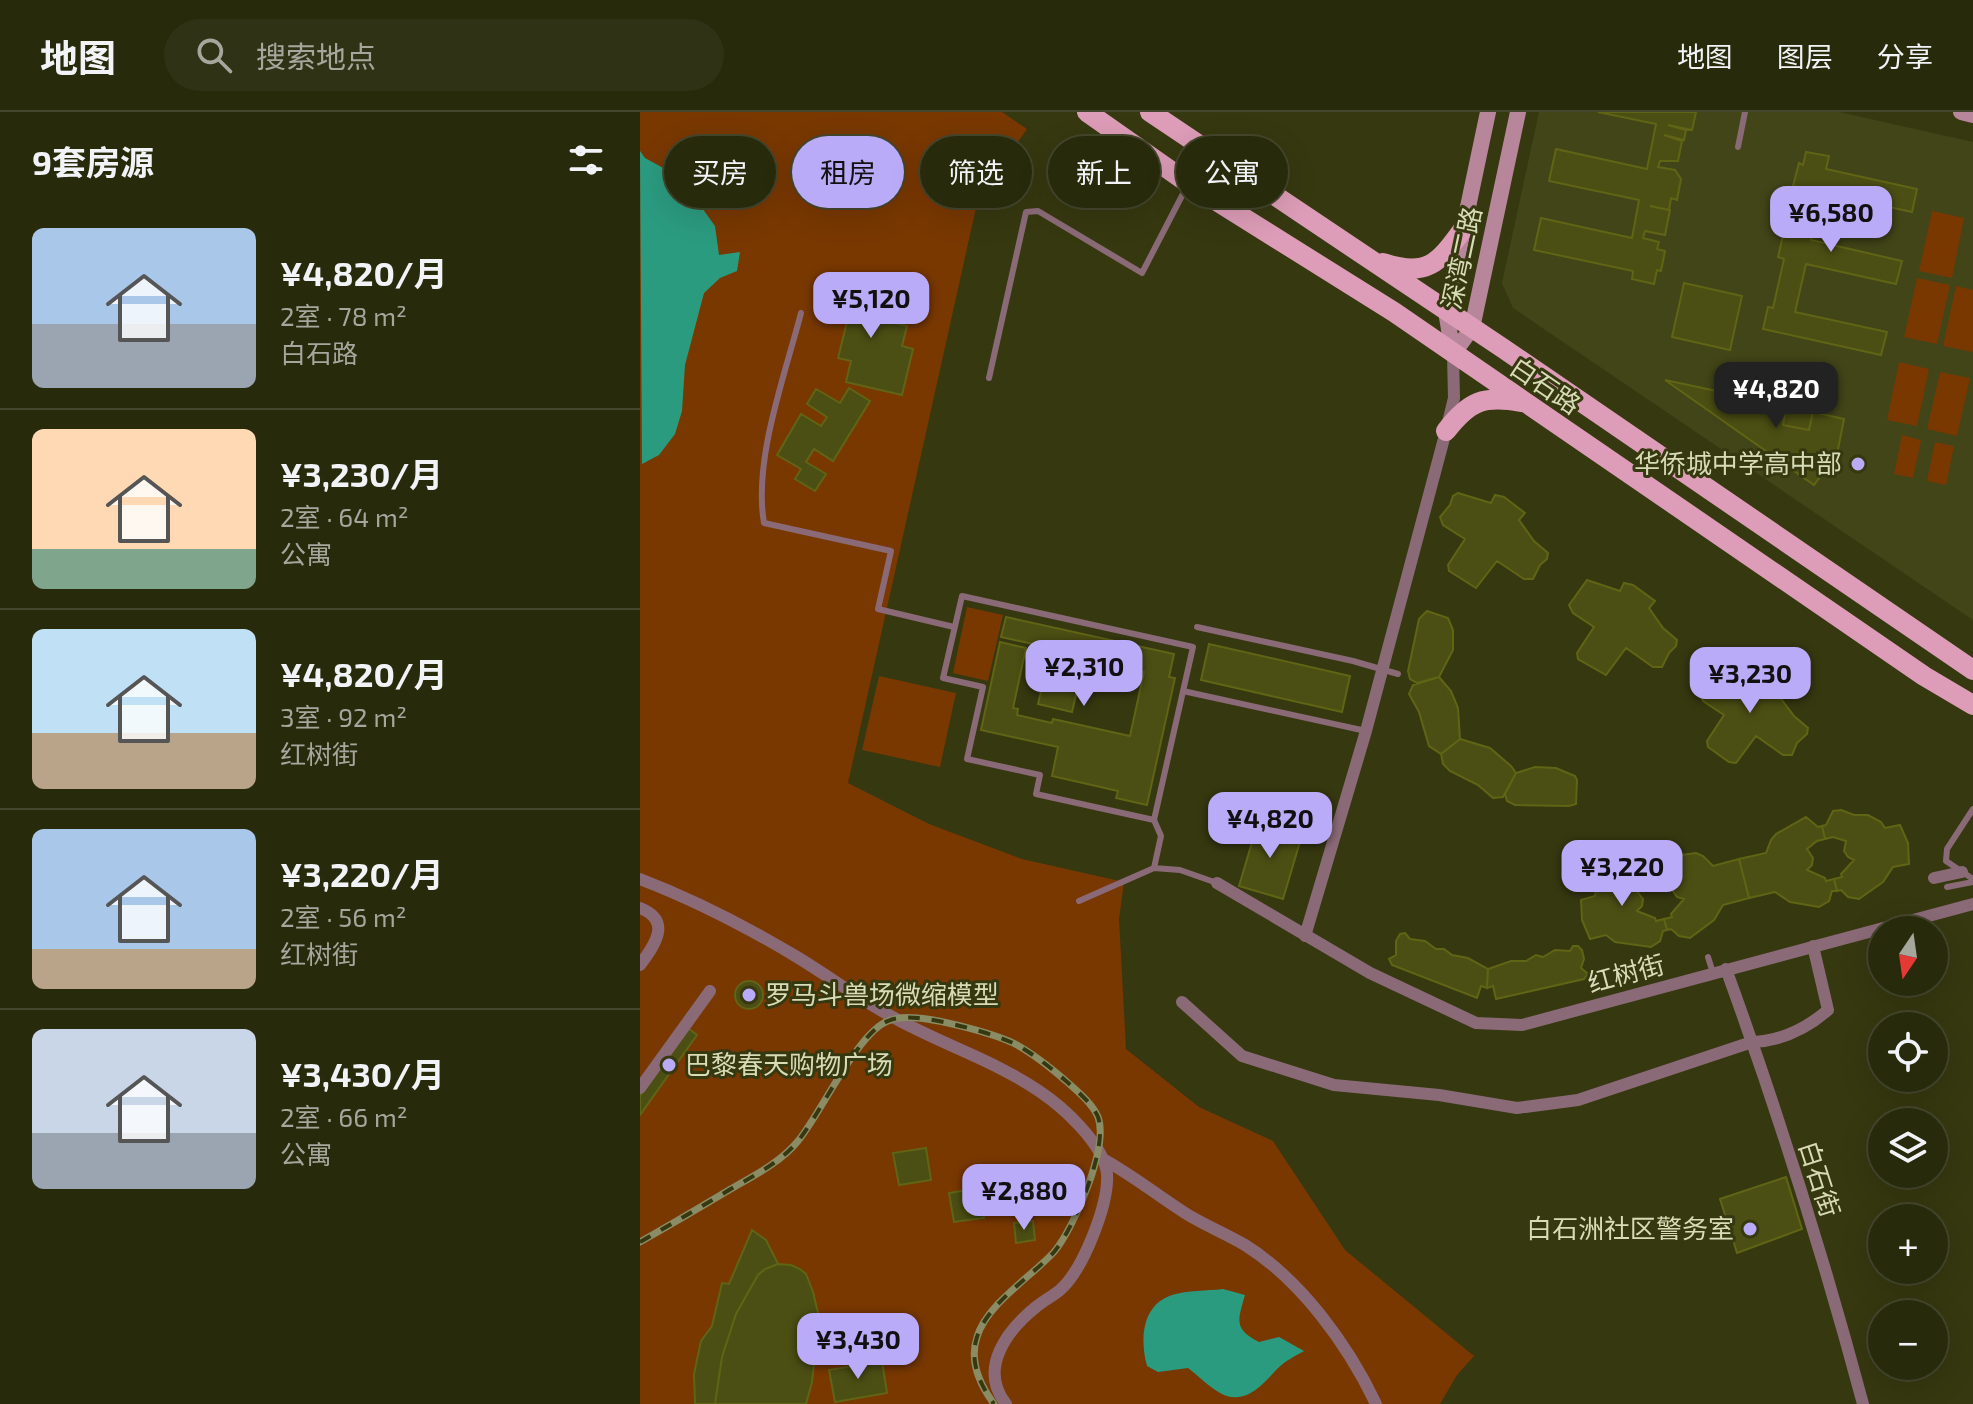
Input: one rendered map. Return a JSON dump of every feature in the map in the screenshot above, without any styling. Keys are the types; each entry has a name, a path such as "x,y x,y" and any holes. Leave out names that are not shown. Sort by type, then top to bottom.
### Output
{"main road":[{"name":"白石路","path":"1087,112 1176,175"},
{"name":"白石路","path":"1150,112 1973,670"},
{"name":"白石路","path":"1228,208 1394,312 1924,676 1973,705"},
{"path":"1369,258 1411,270 1428,268 1446,254 1464,228"},
{"path":"1446,431 1459,414 1479,401 1524,403"}],"street":[{"name":"深湾二路","path":"1453,354 1446,311 1488,112"},
{"name":"深湾二路","path":"1453,354 1472,328 1518,112"},
{"path":"1961,112 1973,115"},
{"path":"1305,936 1366,731 1446,431 1454,398 1453,354"},
{"path":"1934,878 1969,878"},
{"path":"640,879 770,941 887,1014 927,1035 990,1061 1041,1092 1071,1118 1091,1141 1103,1159 1107,1173 1105,1199 1078,1265 1062,1289 1013,1327 1001,1345 995,1369 996,1387 1006,1404"},
{"name":"红树街","path":"1217,883 1370,973 1476,1023 1501,1026 1522,1025 1973,904"},
{"path":"640,965 658,936 657,923 644,909 665,889"},
{"path":"1182,1002 1242,1056 1334,1085 1439,1095 1517,1108 1578,1100 1752,1042 1768,1041 1793,1033 1814,1022 1828,1010 1813,946"},
{"name":"白石街","path":"1726,969 1839,1313 1863,1404"},
{"path":"640,1088 710,991"},
{"path":"640,1062 652,1071"},
{"path":"1103,1159 1194,1218 1262,1257 1292,1284 1341,1340 1376,1404"}],"lane":[{"path":"1738,147 1745,112"},
{"path":"989,378 1026,212 1038,211 1142,273 1176,206"},
{"path":"801,313 765,461 760,500 764,523 891,551 878,609 954,627"},
{"path":"1154,820 1036,794 1040,775 967,759 983,687 943,678 962,596 1193,647 1154,820 1161,836 1154,868"},
{"path":"1197,627 1383,668 1398,674"},
{"path":"1183,691 1366,731"},
{"path":"1969,878 1946,861 1947,849 1973,809"},
{"path":"1079,901 1154,868 1180,870 1217,883"},
{"path":"1947,887 1969,878"},
{"path":"1708,957 1713,973"}],"shaded area":[{"path":"640,112 1002,112 1027,129 1022,136 920,136 920,208 976,208 848,783 929,824 1022,859 1124,882 1119,919 1126,1049 1199,1107 1273,1141 1345,1250 1474,1356 1457,1375 1440,1404 640,1404"},
{"name":"华侨城中学高中部","path":"1539,112 1839,112 1973,142 1973,620 1513,308 1502,283"},
{"path":"1932,211 1964,218 1952,278 1919,271"},
{"path":"1917,278 1950,285 1937,344 1904,337"},
{"path":"1956,286 1973,290 1973,352 1943,346"},
{"path":"1899,362 1929,369 1917,426 1887,420"},
{"path":"1940,372 1970,378 1957,436 1927,429"},
{"path":"1902,435 1921,440 1913,478 1894,474"},
{"path":"1935,442 1954,446 1946,485 1927,481"},
{"path":"967,607 1003,615 988,681 953,673"},
{"path":"879,676 956,693 940,767 862,750"}],"water":[{"path":"640,151 645,158 664,168 664,208 702,208 715,226 719,255 740,252 737,271 720,278 704,293 685,365 682,411 675,434 659,455 642,464"},
{"path":"1223,1289 1245,1295 1240,1323 1245,1333 1259,1342 1279,1337 1304,1351 1283,1364 1261,1386 1240,1397 1224,1395 1188,1368 1158,1372 1147,1366 1145,1356 1145,1325 1154,1307 1162,1300 1184,1292"}],"building":[{"path":"1598,112 1696,112 1692,130 1668,125 1686,130 1684,140 1664,135 1682,141 1678,161 1660,161 1658,167 1675,170 1681,179 1677,200 1671,198 1665,235 1645,231 1643,238 1659,242 1657,249 1665,251 1661,271 1657,270 1654,284 1632,279 1633,271 1534,250 1541,218 1632,238 1639,200 1549,181 1556,149 1647,169 1656,124"},
{"path":"1806,152 1829,156 1826,169 1917,189 1912,212 1821,192 1811,240 1902,261 1896,284 1806,264 1795,312 1887,332 1881,355 1763,329 1768,307 1773,308 1784,259 1778,257 1783,235 1788,236 1799,187 1793,186 1799,163 1803,165"},
{"path":"1684,283 1742,296 1730,350 1672,337"},
{"path":"854,290 900,300 895,323 907,326 902,346 913,349 902,395 846,382 851,361 838,358 847,322 821,316 827,292 852,298"},
{"path":"1665,380 1787,406 1783,425 1809,430 1813,412 1844,419 1833,475 1825,470 1814,485"},
{"path":"849,388 870,401 833,461 814,449 806,462 826,474 815,491 795,479 801,469 777,455 801,414 821,426 827,417 807,404 816,389 840,403"},
{"path":"1788,399 1814,406 1809,430 1783,425"},
{"path":"1458,493 1491,503 1495,495 1504,497 1525,513 1519,520 1534,541 1548,553 1533,579 1524,579 1497,561 1476,588 1449,571 1448,565 1465,539 1443,525 1440,517"},
{"path":"1587,580 1620,591 1624,583 1633,585 1655,601 1649,608 1663,628 1677,640 1662,667 1653,667 1626,648 1606,675 1578,659 1577,653 1594,627 1573,613 1569,605"},
{"path":"1427,611 1448,618 1453,630 1453,650 1439,677 1417,683 1410,679 1408,671 1419,619"},
{"path":"1006,617 1174,654 1169,677 1175,678 1147,805 1116,798 1118,791 1052,776 1058,747 981,730 1000,642 1026,648 1013,708 1018,709 1017,715 1052,723 1053,719 1130,736 1144,672 1084,659 1072,712 1038,704 1051,648 1001,637"},
{"path":"1209,644 1350,676 1342,712 1201,680"},
{"path":"1718,669 1750,679 1754,671 1763,673 1785,689 1779,696 1808,728 1792,755 1783,755 1756,736 1736,763 1729,762 1708,747 1707,741 1724,715 1703,701 1699,693 1712,672"},
{"path":"1439,677 1451,691 1458,708 1460,739 1441,754 1429,746 1419,712 1409,694 1413,685"},
{"path":"1460,739 1490,748 1511,766 1516,773 1503,797 1493,798 1443,764 1441,754"},
{"path":"1535,767 1556,768 1575,776 1576,804 1515,805 1507,801 1505,794 1516,773"},
{"path":"1841,810 1854,815 1868,815 1885,828 1900,825 1908,843 1909,864 1893,867 1883,882 1859,899 1837,891 1834,879 1842,877 1841,874 1854,860 1844,851 1846,841 1833,837 1825,839 1822,826 1826,825 1833,811"},
{"path":"1806,817 1818,827 1822,826 1825,839 1807,849 1813,858 1807,870 1826,881 1834,879 1837,891 1832,891 1829,901 1819,907 1790,902 1775,892 1749,898 1739,859 1766,853 1776,834"},
{"path":"1258,822 1302,835 1283,899 1239,886"},
{"path":"1669,850 1682,855 1696,853 1713,866 1739,859 1749,898 1723,905 1714,920 1690,938 1667,930 1664,919 1672,917 1671,914 1684,899 1677,897 1673,891 1675,880 1654,879 1651,867 1655,866 1661,851"},
{"path":"1634,858 1651,867 1654,879 1646,881 1636,890 1643,899 1637,911 1656,921 1664,919 1667,930 1663,931 1660,941 1651,947 1615,942 1606,935 1590,939 1582,920 1581,900 1595,896 1604,877"},
{"path":"1405,933 1410,939 1425,941 1436,949 1468,958 1488,969 1487,988 1481,986 1477,998 1392,965 1389,959 1396,955 1396,941 1400,934"},
{"path":"1573,946 1582,950 1584,959 1581,968 1588,974 1584,979 1496,999 1493,986 1487,988 1488,969 1511,961 1526,961 1536,955 1543,957 1555,950 1570,951"},
{"name":"罗马斗兽场微缩模型","path":"749,981 759,985 763,995 759,1005 749,1009 739,1005 735,995 739,985"},
{"name":"巴黎春天购物广场","path":"688,1028 697,1035 640,1115 640,1096"},
{"path":"926,1148 931,1180 899,1185 893,1153"},
{"path":"1786,1177 1802,1229 1737,1253 1720,1199"},
{"path":"979,1188 984,1218 954,1222 949,1193"},
{"path":"1033,1221 1035,1240 1016,1243 1014,1223"},
{"path":"752,1230 766,1240 778,1264 758,1275 736,1314 722,1357 715,1404 695,1404 694,1374 701,1341 712,1326 722,1283 729,1284"},
{"path":"778,1264 791,1265 806,1274 818,1313 812,1382 806,1404 715,1404 722,1357 736,1314 758,1275"},
{"path":"882,1361 887,1393 835,1402 829,1370"}],"railway":[{"path":"640,1242 783,1156 807,1128 852,1056 876,1028 888,1021 907,1017 928,1019 1008,1041 1043,1062 1079,1093 1098,1117 1100,1130 1099,1147 1088,1187 1062,1241 990,1313 977,1337 974,1355 977,1372 994,1404"}],"place":[{"name":"华侨城中学高中部","path":"1858,464"},
{"name":"罗马斗兽场微缩模型","path":"749,995"},
{"name":"巴黎春天购物广场","path":"669,1065"},
{"name":"白石洲社区警务室","path":"1750,1229"}]}
